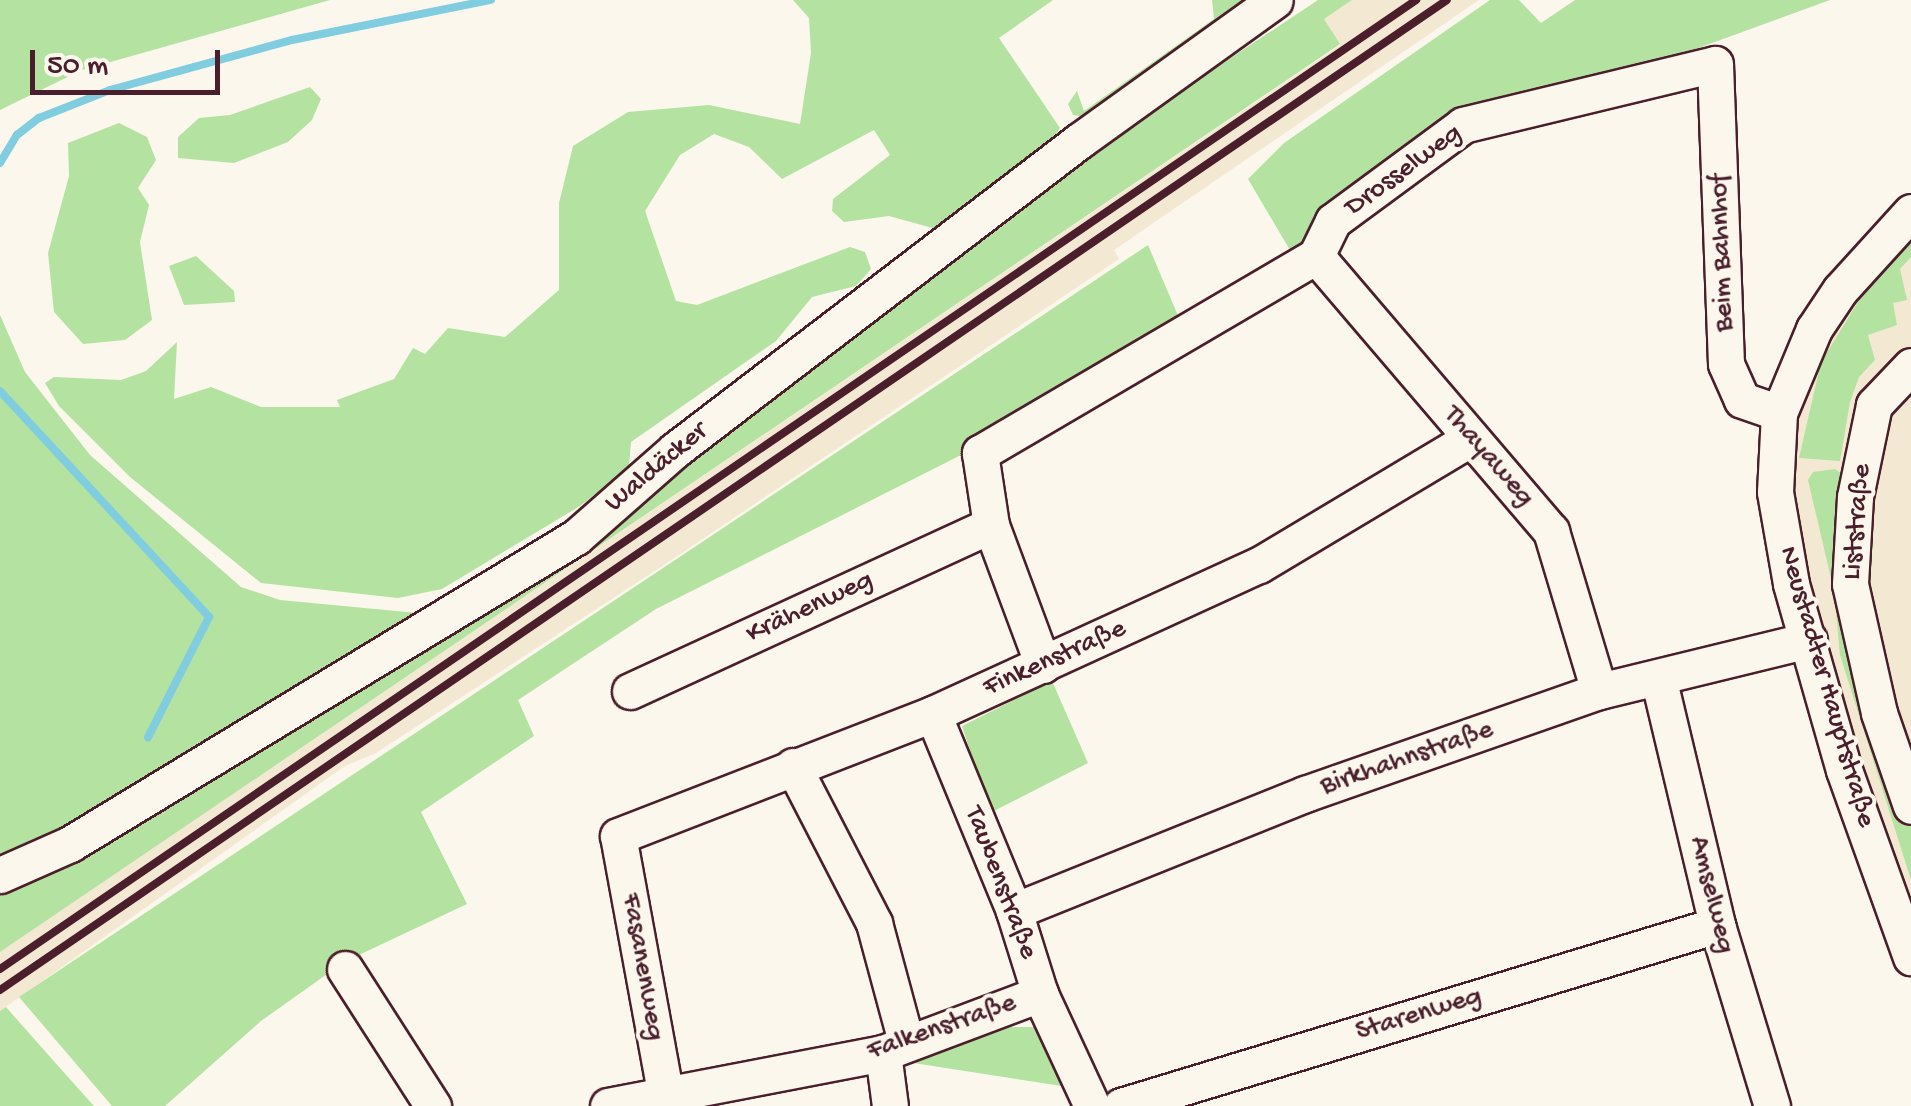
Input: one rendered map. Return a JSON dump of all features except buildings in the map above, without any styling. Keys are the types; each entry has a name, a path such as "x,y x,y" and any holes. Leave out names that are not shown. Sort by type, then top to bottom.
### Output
{"street":[{"name":"Waldäcker","path":"0,875 70,844 576,537 675,450 1079,141 1275,0"},
{"name":"Drosselweg","path":"991,525 980,452 1316,256 1333,221 1464,125 1715,64"},
{"name":"Beim Bahnhof","path":"1715,64 1726,364 1742,400 1778,413"},
{"name":"Neustadter Hauptstraße","path":"1911,212 1840,290 1814,328 1778,413 1775,492 1791,584 1844,770 1911,958"},
{"name":"Thayaweg","path":"1316,256 1551,532 1599,690"},
{"name":"Liststraße","path":"1911,366 1874,405 1856,497 1850,584 1895,709 1911,806"},
{"name":"Finkenstraße","path":"618,836 933,714 1259,565 1471,438"},
{"path":"991,525 1043,665"},
{"name":"Krähenweg","path":"630,692 991,525"},
{"name":"Birkhahnstraße","path":"1014,911 1305,794 1599,690 1659,681 1810,640"},
{"name":"Amselweg","path":"1659,681 1717,925 1772,1106"},
{"name":"Taubenstraße","path":"933,714 1014,911 1040,994 1092,1106"},
{"path":"792,766 874,923 895,1047 890,1106"},
{"name":"Fasanenweg","path":"618,836 666,1097"},
{"name":"Starenweg","path":"1120,1106 1717,925"},
{"path":"344,970 433,1106"},
{"name":"Falkenstraße","path":"608,1106 895,1047 1040,994"}],"shaded area":[{"path":"1352,0 1479,0 1114,250 1119,259 670,561 376,753 345,766 0,1011 0,952 1340,45 1324,19"},
{"path":"1911,212 1911,957 1791,584 1793,378"}],"green space":[{"path":"0,0 330,0 82,70 0,110"},
{"path":"793,0 1053,0 999,38 1060,128 1042,158 936,229 889,216 844,222 832,211 833,199 890,155 874,130 782,179 749,147 714,134 680,155 645,211 676,301 697,305 850,247 865,252 871,269 856,286 812,297 776,341 631,442 629,467 580,506 442,589 398,598 261,583 130,477 59,406 45,383 54,377 121,380 146,371 177,342 174,399 211,387 261,407 340,407 337,400 394,379 413,348 425,354 448,328 505,337 559,290 559,203 573,146 628,112 709,105 800,124 811,53 809,18"},
{"path":"1212,0 1255,0 1090,118 1073,115 1068,104 1077,91 1084,111 1214,19"},
{"path":"1318,0 1352,0 1324,19 1340,44 0,952 0,887 460,629 578,551 678,463 1079,159"},
{"path":"1490,0 1519,0 1541,23 1575,0 1830,0 1682,54 1544,89 1294,257 1248,179 1284,143"},
{"path":"310,87 321,99 312,120 288,142 234,163 178,158 178,137 199,118 230,115"},
{"path":"119,123 147,137 156,160 138,188 149,205 140,242 152,320 125,340 83,344 54,312 48,253 69,176 68,143"},
{"path":"1911,235 1911,257 1900,269 1907,300 1893,303 1897,325 1868,335 1875,360 1859,377 1850,402 1840,461 1799,458 1821,362 1874,276"},
{"path":"1148,245 1182,325 971,450 656,609 518,700 534,736 421,812 467,904 344,962 261,1021 165,1106 112,1106 19,997"},
{"path":"196,256 234,291 235,302 184,305 169,266"},
{"path":"0,315 25,372 90,455 241,587 280,600 428,614 140,793 0,864"},
{"path":"1835,469 1842,474 1896,789 1911,825 1911,880 1840,655 1834,591 1808,480 1813,472"},
{"path":"1052,681 1088,763 990,813 962,726"},
{"path":"6,1007 94,1106 0,1106 0,1011"},
{"path":"1011,1027 1037,1027 1068,1087 907,1062"}],"waterway":[{"path":"0,163 17,135 39,118 110,90 292,40 491,0"},
{"path":"0,391 209,617 148,737"}],"railway":[{"path":"0,969 1416,0"},
{"path":"0,990 1447,0"}]}
